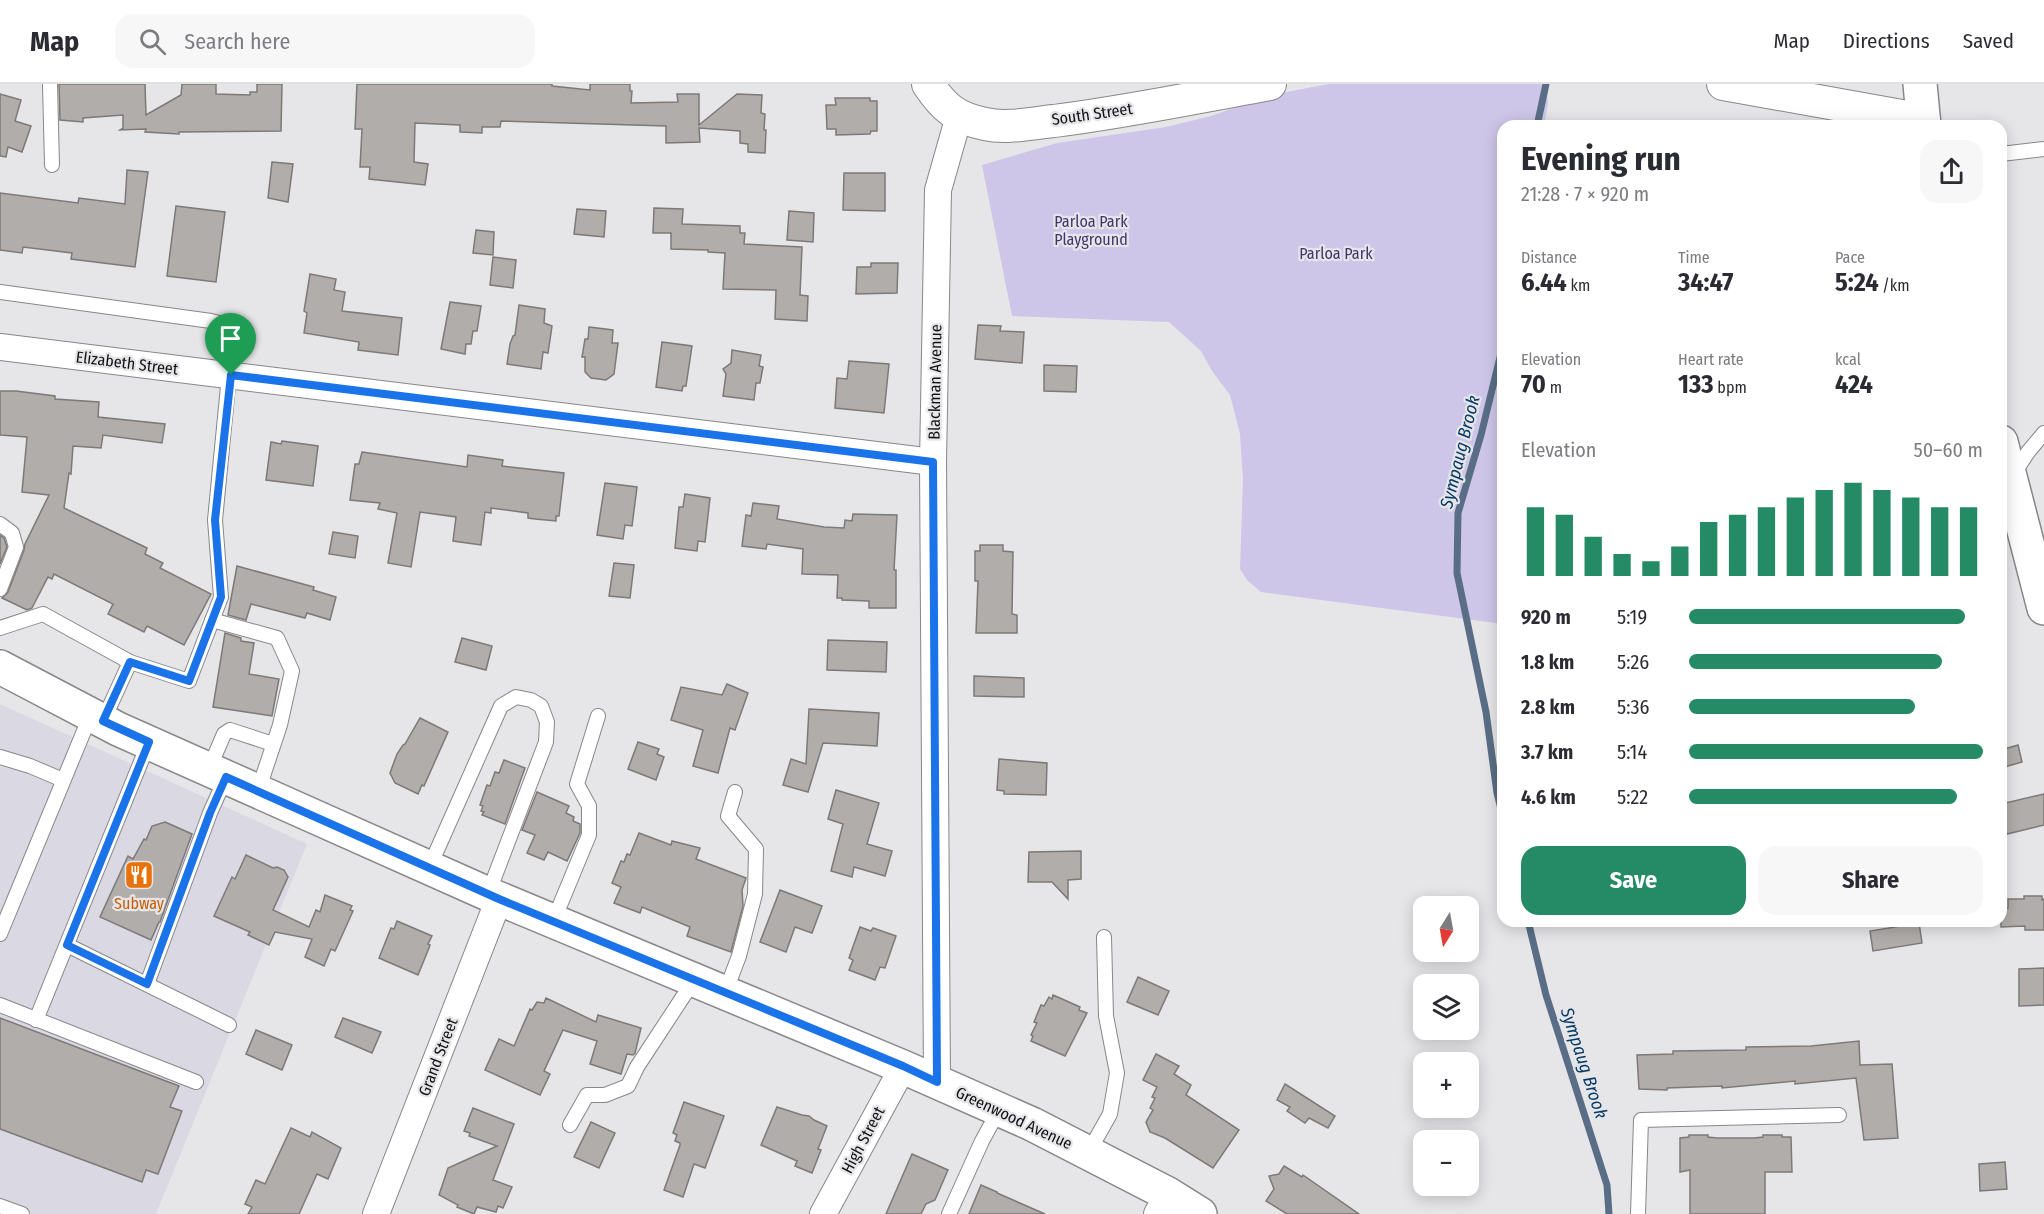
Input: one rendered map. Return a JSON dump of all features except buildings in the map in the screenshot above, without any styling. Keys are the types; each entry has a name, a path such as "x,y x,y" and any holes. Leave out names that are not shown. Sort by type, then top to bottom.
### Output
{"main road":[{"path":"1920,84 1924,120"},
{"path":"2007,464 2043,601"},
{"name":"Greenwood Avenue","path":"0,667 149,742 494,897 903,1066 1088,1153 1163,1204 1200,1214"}],"street":[{"name":"South Street","path":"928,84 940,102 951,112 987,125 1019,125 1091,116 1270,84"},
{"path":"1723,84 1909,120"},
{"name":"Blackman Avenue","path":"937,1082 933,462 938,190 959,116"},
{"name":"Elizabeth Street","path":"0,347 933,462"},
{"name":"Grand Street","path":"376,1214 494,897"},
{"name":"High Street","path":"824,1214 903,1066"}],"lane":[{"path":"50,84 52,165"},
{"path":"2007,153 2044,149"},
{"path":"0,292 227,325 233,335 231,375 215,520 221,597 189,681 130,662 43,614 0,628"},
{"path":"2011,479 2028,452 2044,433"},
{"path":"0,524 12,533 16,547 0,589"},
{"path":"212,620 276,638 292,671 280,724 258,791"},
{"path":"0,934 63,780 130,662"},
{"path":"429,868 501,706 516,697 531,700 541,706 547,722 546,742 494,897"},
{"path":"553,922 590,835 589,806 577,784 598,716"},
{"path":"147,984 210,813 224,734 230,730 273,744"},
{"path":"36,1020 149,742"},
{"path":"0,757 30,766 63,780"},
{"path":"725,993 739,956 755,894 756,849 728,816 735,792"},
{"path":"1088,1153 1110,1114 1117,1073 1106,1016 1104,937"},
{"path":"67,945 229,1025"},
{"path":"570,1125 587,1095 605,1095 628,1086 637,1067 694,980"},
{"path":"0,1005 196,1082"},
{"path":"949,1214 982,1141 999,1110"},
{"path":"1638,1214 1641,1120 1839,1115"},
{"path":"0,1206 22,1214"}],"shaded area":[{"path":"0,704 307,844 156,1214 0,1214"}],"green space":[{"name":"Parloa Park","path":"1328,84 1546,84 1548,103 1545,120 1497,120 1497,623 1261,592 1247,580 1240,569 1243,479 1240,434 1230,395 1212,371 1201,351 1169,322 1012,316 982,165 1057,143 1166,127 1211,116 1271,95"}],"waterway":[{"name":"Sympaug Brook","path":"1538,120 1546,84"},
{"name":"Sympaug Brook","path":"1497,370 1458,513 1457,573 1486,712 1497,793"},
{"name":"Sympaug Brook","path":"1529,927 1546,995 1607,1185 1609,1214"}],"place":[{"name":"Subway","path":"139,875"}],"route":[{"path":"231,375 933,462 937,1082 488,894 226,777 210,813 147,984 67,945 149,742 103,721 130,662 189,681 221,597 215,520 231,375"}],"park label":[{"name":"Parloa Park Playground","path":"1091,230"}]}
